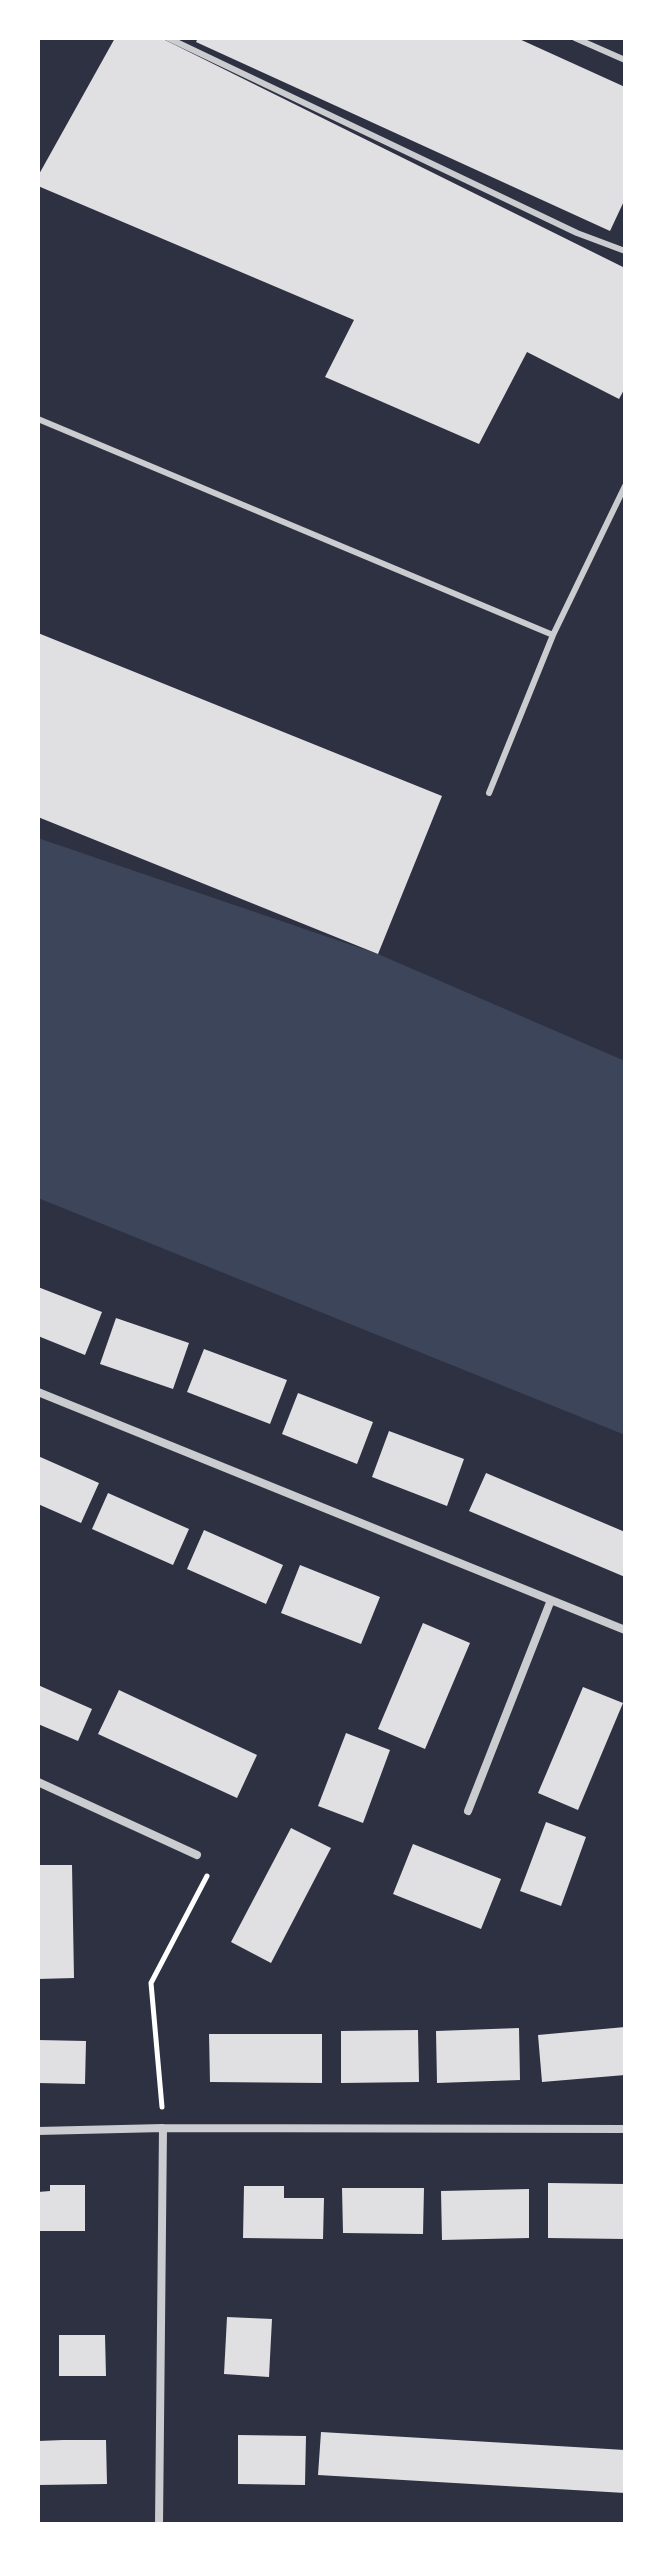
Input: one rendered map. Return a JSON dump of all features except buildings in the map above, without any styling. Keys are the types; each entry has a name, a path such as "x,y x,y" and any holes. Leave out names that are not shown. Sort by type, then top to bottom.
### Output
{"street":[{"path":"38,1392 625,1630"},
{"path":"468,1811 551,1600"},
{"path":"38,1782 197,1855"},
{"path":"159,2524 163,2128"},
{"path":"38,2131 163,2128 625,2129"}],"lane":[{"path":"168,38 577,233 625,251"},
{"path":"575,38 625,60"},
{"path":"38,419 553,635"},
{"path":"489,793 553,635 625,486"}],"path":[{"path":"163,2128 151,1983 213,1864 197,1855"}],"shaded area":[{"path":"38,838 378,954 625,1061 625,1435 38,1198"}]}
